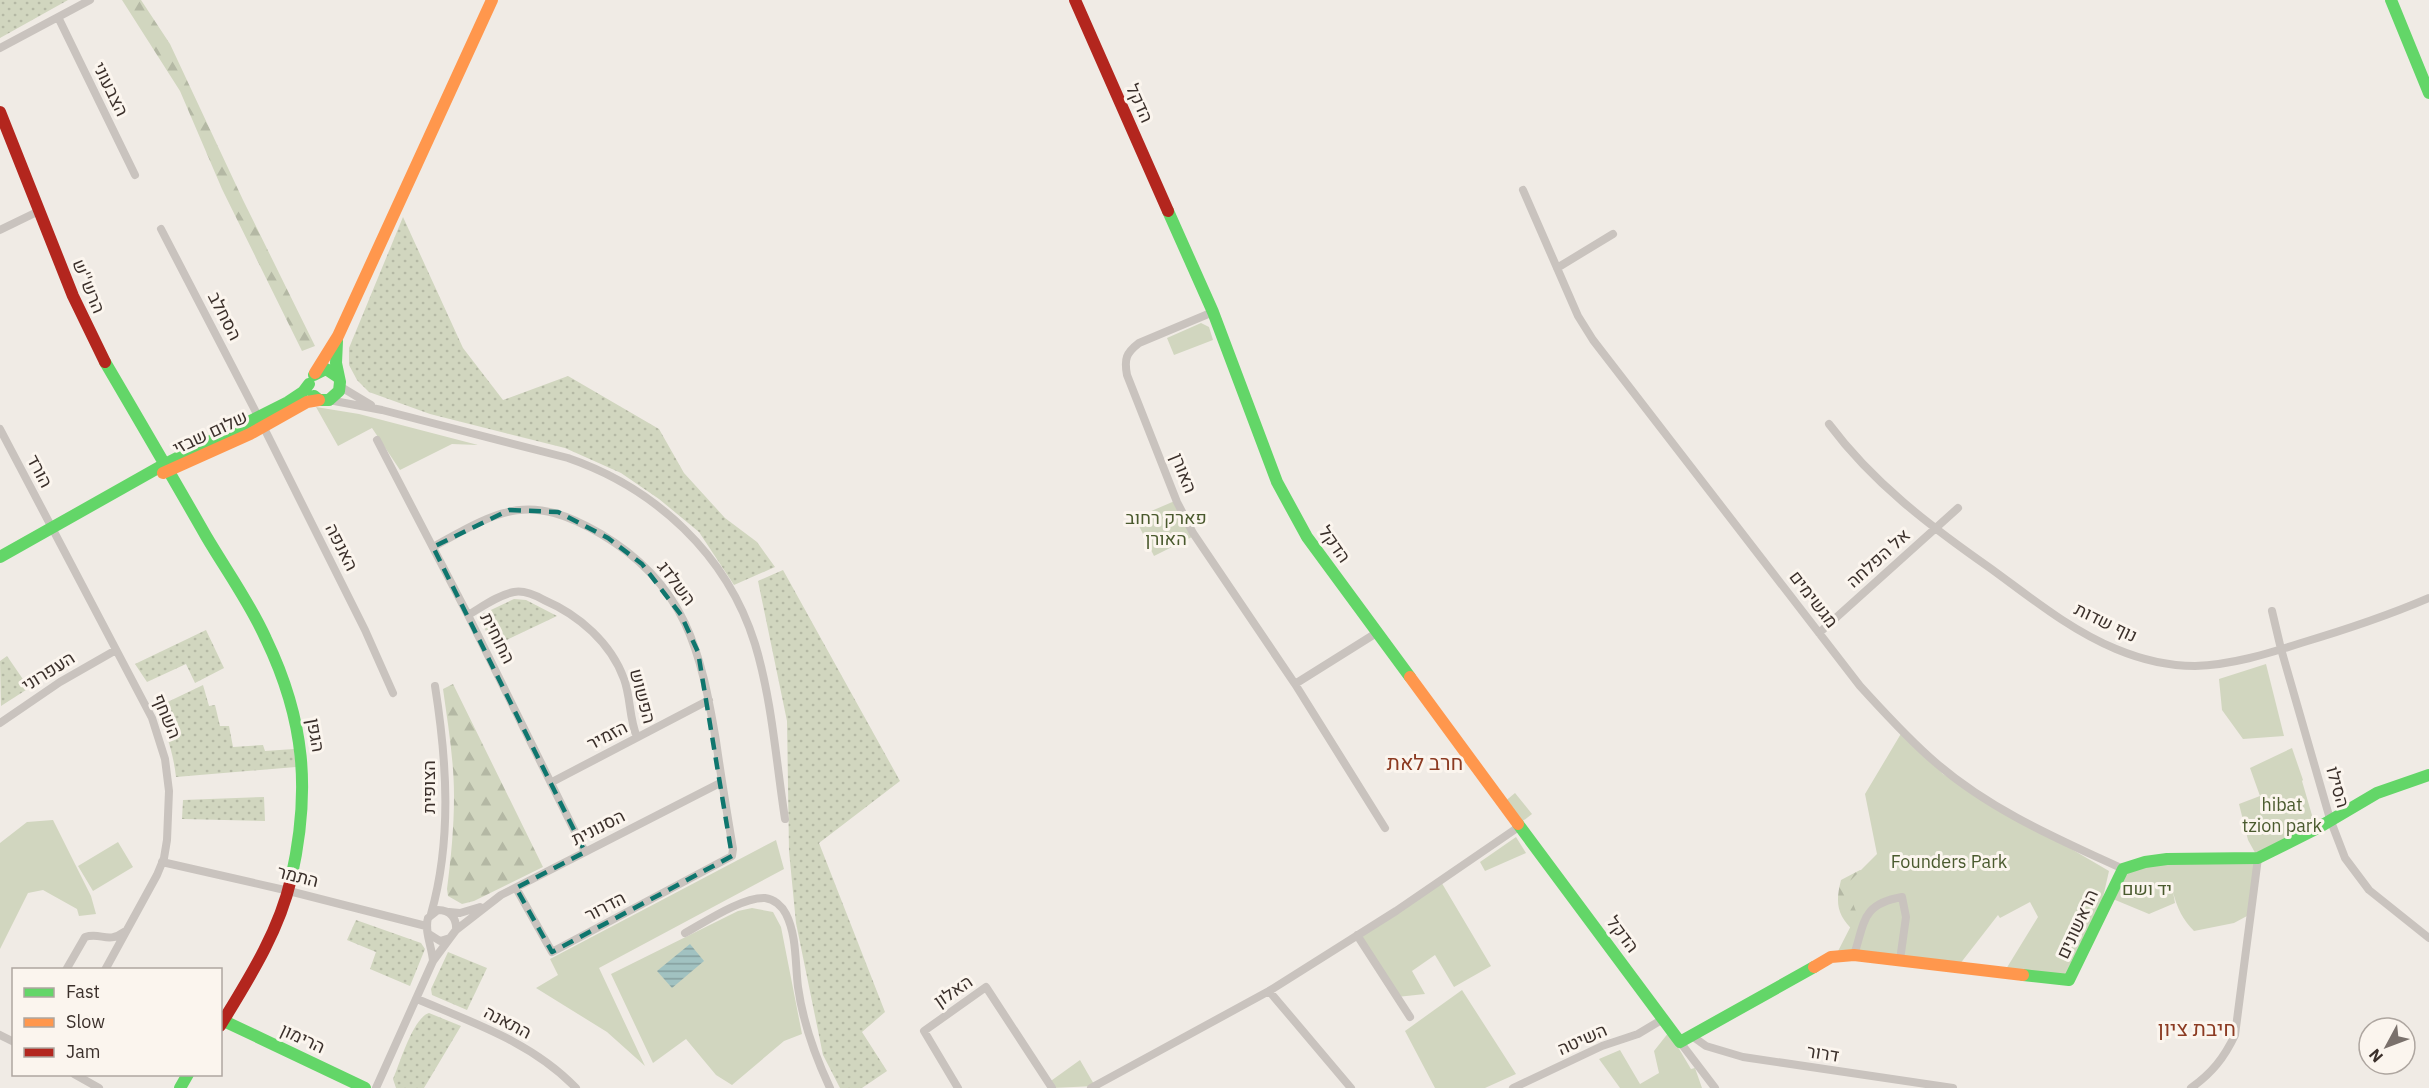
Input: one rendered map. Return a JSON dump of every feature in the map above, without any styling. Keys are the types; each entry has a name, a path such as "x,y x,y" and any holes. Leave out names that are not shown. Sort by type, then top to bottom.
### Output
{"street":[{"path":"0,48 90,0"},
{"path":"324,400 337,395 340,382 336,363 338,336 492,0"},
{"name":"הדקל","path":"1075,0 1213,312 1277,482 1286,500 1323,560 1680,1042"},
{"path":"2391,0 2429,93"},
{"name":"הצבעוני","path":"58,17 135,175"},
{"name":"הרש''ש","path":"0,112 3,126 96,347 167,467"},
{"name":"מגשימים","path":"1523,190 1578,316 1615,372 1860,686 1902,732 1936,764 1983,797 2055,839 2123,869"},
{"path":"0,230 39,211"},
{"name":"הסחלב","path":"161,229 261,422"},
{"path":"1557,268 1613,234"},
{"name":"האורן","path":"1213,312 1139,343 1128,351 1125,362 1127,375 1177,502 1193,533 1295,684"},
{"name":"שלום שבזי","path":"261,422 297,397 312,379 338,336"},
{"path":"382,410 340,382 326,369 312,379 312,393 324,400 382,410 568,458 596,468 644,495 688,532 710,558 729,587 745,616 755,643 767,699 785,819"},
{"name":"שלום שבזי","path":"0,557 114,492 261,422 307,402 324,400"},
{"name":"האנפה","path":"261,422 373,646 393,693"},
{"name":"נוף שדות","path":"1829,424 1850,452 1873,475 1935,529 2072,627 2118,650 2169,664 2194,666 2222,663 2281,649 2367,623 2429,598"},
{"name":"הורד","path":"0,429 51,527"},
{"name":"החוחית","path":"377,440 468,615 585,852"},
{"name":"הגפן","path":"167,467 266,639 290,699 301,749 304,792 300,840 290,891 272,938 222,1023"},
{"name":"השלדג","path":"433,547 491,516 524,508 558,512 591,528 642,564 681,615 698,652 709,700 733,849"},
{"name":"אל הפלחה","path":"1819,633 1958,508"},
{"name":"השחף","path":"51,527 152,718 165,759 169,811 167,840 162,862 106,968"},
{"name":"הפשוש","path":"468,615 507,594 522,592 559,606 578,619 592,631 615,661 628,693 637,737"},
{"name":"הסילו","path":"2272,611 2330,819 2345,858 2369,890 2429,938"},
{"path":"1378,632 1295,684 1384,828"},
{"name":"העפרוני","path":"0,723 60,682 116,650"},
{"name":"הצופית","path":"430,914 437,889 443,845 446,788 444,746 435,686"},
{"name":"הזמיר","path":"552,782 709,700"},
{"path":"2123,869 2167,859 2258,858 2316,829 2377,793 2429,775"},
{"name":"הסנונית","path":"447,911 454,914 471,911 489,903 722,782"},
{"path":"1091,1088 1269,991 1396,911 1520,826"},
{"name":"הדרור","path":"516,888 552,952 728,860 732,856 733,849"},
{"path":"2191,1088 2204,1079 2222,1060 2235,1035 2258,858"},
{"name":"התמר","path":"162,862 290,891 427,930"},
{"name":"הראשונים","path":"1680,1042 1831,957 1854,956 1900,960 1941,967 2069,981 2087,950 2108,897 2123,869"},
{"name":"הצופית","path":"437,889 447,911"},
{"path":"1854,956 1868,912 1884,901 1902,897 1906,917 1900,960"},
{"path":"685,933 751,900 772,900 778,904 786,914 792,933 798,986 808,1035 831,1088"},
{"name":"הסנונית","path":"456,930 489,903"},
{"path":"376,1088 433,961 456,930 455,920 447,911 438,910 430,914 427,930 433,961"},
{"path":"67,968 85,937 112,939 127,930"},
{"path":"427,930 440,941 450,938"},
{"path":"1357,935 1410,1017"},
{"name":"האלון","path":"958,1088 924,1031 986,987 1052,1088"},
{"path":"1269,991 1351,1088"},
{"name":"התאנה","path":"417,999 513,1041 543,1059 576,1088"},
{"name":"השיטה","path":"1513,1088 1602,1046 1638,1034 1663,1019"},
{"name":"הרימון","path":"222,1023 365,1088"},
{"name":"דרור","path":"1692,1036 1706,1046 1743,1057 1953,1088"},
{"path":"1680,1042 1715,1088"},
{"path":"78,1076 99,1088"}],"highlighted area":[{"path":"509,510 558,512 608,538 642,564 681,615 698,652 732,856 552,952 516,888 585,852 433,547"}],"green space":[{"path":"0,0 68,0 0,38"},
{"path":"122,0 141,0 170,44 315,346 302,351 222,189 180,91"},
{"path":"403,217 463,348 503,400 568,376 659,429 684,473 725,518 757,542 775,567 734,585 699,532 659,499 621,473 565,448 430,414 369,392 357,380 349,365 349,348"},
{"path":"1201,323 1209,327 1213,340 1174,355 1167,338"},
{"path":"316,407 359,414 478,445 452,444 400,470 372,428 338,446"},
{"name":"פארק רחוב האורן","path":"1177,500 1194,536 1154,556 1135,518"},
{"path":"783,570 900,781 819,843 885,1012 862,1032 887,1071 862,1088 840,1088 823,1055 796,923 789,851 787,721 758,581"},
{"path":"514,599 526,600 557,616 494,646 478,616"},
{"path":"206,630 224,668 195,683 186,664 147,682 135,664"},
{"path":"7,656 29,688 1,706 0,661"},
{"path":"2266,664 2284,736 2243,739 2222,710 2219,679"},
{"path":"453,684 543,867 474,901 462,904 448,896 447,889 453,831 454,783 443,689"},
{"path":"203,685 209,706 215,705 220,726 229,726 233,747 263,745 265,751 294,749 296,767 176,777 168,741 155,708"},
{"name":"Founders Park","path":"1902,732 1943,774 2109,871 2096,928 2069,980 2003,974 2038,917 2030,902 2000,918 1998,915 1956,969 1835,957 1857,914 1846,885 1877,854 1865,794"},
{"name":"hibat tzion park","path":"2292,748 2316,829 2258,858 2248,840 2239,804 2260,796 2250,768"},
{"path":"1515,793 1532,814 1519,824 1503,803"},
{"path":"264,797 265,821 182,819 183,800"},
{"path":"53,820 91,896 96,914 79,916 77,909 43,890 28,893 0,949 0,843 27,822"},
{"path":"1516,837 1526,853 1485,871 1480,862"},
{"path":"776,840 784,869 599,968 645,1066 607,1032 536,988 558,975 550,959"},
{"path":"118,842 133,867 93,891 78,866"},
{"name":"יד ושם","path":"2167,859 2257,863 2247,916 2234,923 2194,931 2181,913 2173,892 2175,903 2149,914 2108,897 2123,869"},
{"path":"1860,870 1877,875 1855,932 1841,915 1838,896 1841,880"},
{"path":"1440,880 1491,966 1454,987 1435,955 1412,971 1425,994 1397,997 1357,935"},
{"path":"752,908 773,912 781,927 802,1034 784,1041 732,1085 716,1075 686,1039 653,1063 611,974 738,911"},
{"path":"356,920 421,943 425,949 410,986 370,969 376,952 347,940"},
{"path":"448,952 487,968 467,1010 432,995 431,989"},
{"path":"1462,990 1516,1074 1485,1088 1435,1088 1405,1031"},
{"path":"429,1013 461,1026 424,1088 396,1088 393,1079 412,1032 423,1017"},
{"path":"1669,1032 1691,1069 1695,1068 1702,1088 1620,1088 1599,1059 1620,1050 1640,1084 1659,1073 1654,1051"},
{"path":"1080,1060 1095,1086 1052,1088 1048,1083"}],"water":[{"path":"690,944 704,961 672,988 657,971"}],"traffic: fast":[{"path":"2391,0 2429,93"},
{"path":"1168,211 1213,312 1277,482 1307,537 1410,677"},
{"path":"314,396 319,400 329,400 339,391 340,382 336,363 337,341"},
{"path":"105,362 253,612 279,669 289,698 301,756 301,816 291,879"},
{"path":"314,375 326,369 338,377"},
{"path":"0,557 165,464 288,402 303,392 309,384"},
{"path":"2023,975 2069,980 2123,869 2145,862 2167,859 2258,858 2316,829 2377,793 2429,775"},
{"path":"1518,824 1680,1042 1814,967"},
{"path":"224,1021 365,1088"},
{"path":"180,1088 187,1076"}],"traffic: slow":[{"path":"315,373 338,336 492,0"},
{"path":"163,473 250,434 307,402 319,400"},
{"path":"1410,677 1518,824"},
{"path":"1814,967 1831,957 1854,955 2023,975"}],"traffic: jam":[{"path":"1075,0 1168,211"},
{"path":"0,112 73,296 105,362"},
{"path":"222,1023 271,937 291,879"}],"district":[{"name":"חרב לאת","path":"1425,762"},
{"name":"חיבת ציון","path":"2197,1028"}]}
